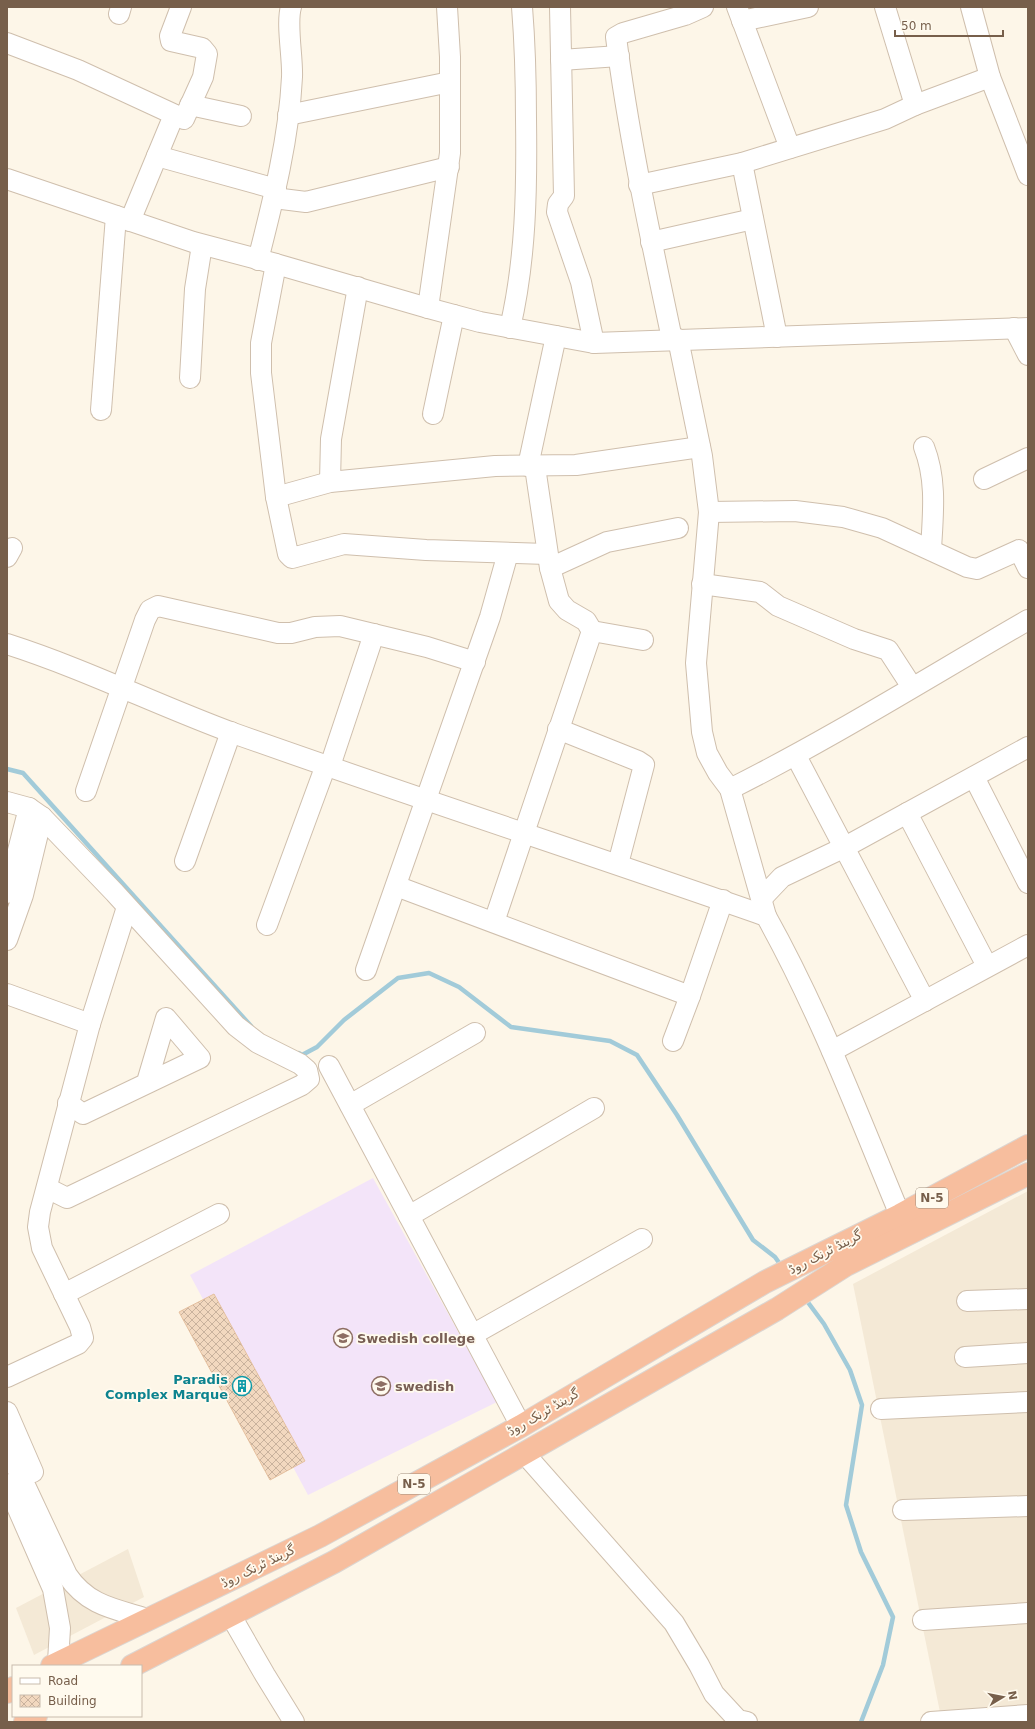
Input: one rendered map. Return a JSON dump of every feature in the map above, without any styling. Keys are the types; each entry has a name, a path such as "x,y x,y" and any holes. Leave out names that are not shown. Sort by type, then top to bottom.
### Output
{"highway":[{"name":"گرینڈ ٹرنک روڈ","path":"134,1665 334,1562 777,1309 840,1256 900,1215 1028,1146"},
{"name":"گرینڈ ٹرنک روڈ","path":"55,1664 320,1536 521,1426 765,1282 840,1256 1028,1174"},
{"path":"320,1536 334,1562"},
{"path":"25,1722 34,1717"}],"street":[{"path":"7,43 78,70 184,120 203,77 207,54 202,48 171,41 170,36 181,7"},
{"path":"291,7 292,77 288,115 275,194 260,343 261,373 276,497 288,554 292,558 344,544 508,553 548,561 608,542 678,528"},
{"path":"428,308 449,167 450,82 447,7"},
{"path":"510,328 519,291 526,199 525,40 522,7"},
{"path":"560,7 564,196 558,204 557,212 581,282 594,343"},
{"path":"703,7 685,15 623,33 616,37 624,101 639,185 651,242 700,447 709,512 696,663 702,732 707,753 718,773 730,789 764,907 832,1051 900,1215"},
{"path":"790,148 740,14 808,7"},
{"path":"885,7 915,105"},
{"path":"971,7 990,77 1028,175"},
{"path":"561,60 619,56"},
{"path":"639,185 742,163 885,119 915,105 990,77"},
{"path":"288,115 450,82"},
{"path":"190,105 241,116"},
{"path":"102,410 123,218 157,156 174,115"},
{"path":"157,156 275,194 306,202 449,167"},
{"path":"742,163 777,337"},
{"path":"7,179 202,245 454,315 510,328 594,343 1021,328 1028,355"},
{"path":"651,242 753,219"},
{"path":"190,378 195,289 202,245"},
{"path":"330,482 330,439 358,288"},
{"path":"433,414 454,315"},
{"path":"556,336 531,467 548,561 558,601 567,610 586,621 592,631 643,640"},
{"path":"276,497 330,482 495,466 531,467 576,464 700,447"},
{"path":"924,447 932,478 933,498 931,549"},
{"path":"984,479 1028,458"},
{"path":"709,512 796,511 843,517 882,528 967,566 977,569 1024,548 1028,568"},
{"path":"366,970 475,662 490,617 508,553"},
{"path":"702,584 760,592 778,606 854,639 888,650 912,687"},
{"path":"86,791 121,687 150,610 158,606 278,633 291,633 315,627 340,626 427,647 475,662"},
{"path":"730,789 796,756 1028,620"},
{"path":"494,922 592,631"},
{"path":"267,925 328,766 374,634"},
{"path":"7,644 42,655 231,732 328,766 524,834 618,864 722,900 764,907"},
{"path":"558,729 644,765 618,864"},
{"path":"185,861 231,732"},
{"path":"764,907 782,877 845,847 1028,747"},
{"path":"796,756 925,1000"},
{"path":"974,777 1028,883"},
{"path":"7,802 36,812 127,907 236,1026 258,1043 300,1064 307,1070 309,1079 302,1085 67,1198 47,1188"},
{"path":"7,940 11,893 36,812"},
{"path":"907,813 987,966"},
{"path":"396,886 690,996"},
{"path":"672,1041 690,996 722,900"},
{"path":"7,1376 78,1344 83,1338 80,1327 42,1248 38,1227 68,1103 90,1024 127,907"},
{"path":"832,1051 1028,945"},
{"path":"7,994 90,1024"},
{"path":"350,1105 475,1034"},
{"path":"329,1066 521,1426"},
{"path":"68,1103 83,1114 147,1082"},
{"path":"409,1216 594,1108"},
{"path":"64,1294 219,1214"},
{"path":"472,1335 642,1239"},
{"path":"967,1301 1028,1299"},
{"path":"965,1357 1028,1353"},
{"path":"881,1409 1028,1402"},
{"path":"7,1412 68,1550"},
{"path":"7,1447 67,1575 74,1585 84,1596 103,1605 148,1619"},
{"path":"524,1453 674,1623 714,1694 738,1720 747,1722"},
{"path":"7,1484 53,1589 60,1628 55,1664"},
{"path":"903,1510 1028,1506"},
{"path":"7,1514 28,1562"},
{"path":"922,1620 1028,1613"},
{"path":"231,1616 294,1722"},
{"path":"931,1722 1028,1715"}],"shaded area":[{"name":"Swedish college","path":"373,1178 497,1402 308,1495 190,1275"},
{"path":"1028,1191 1028,1722 942,1722 853,1284"},
{"path":"128,1549 144,1597 34,1655 16,1608"}],"building":[{"name":"Paradis Complex Marque","path":"214,1294 305,1461 270,1480 179,1312"}],"waterway":[{"path":"7,769 23,773 251,1026"},
{"path":"299,1053 302,1055 317,1047 344,1020 398,978 429,973 459,987 511,1027 610,1041 637,1055 677,1115 753,1240 775,1257 782,1267"},
{"path":"804,1297 824,1324 850,1370 862,1405 846,1505 861,1552 893,1617 883,1665 861,1722"}],"place":[{"name":"Swedish college","path":"343,1338"},
{"name":"Paradis Complex Marque","path":"242,1386"},
{"name":"swedish","path":"381,1386"}]}
